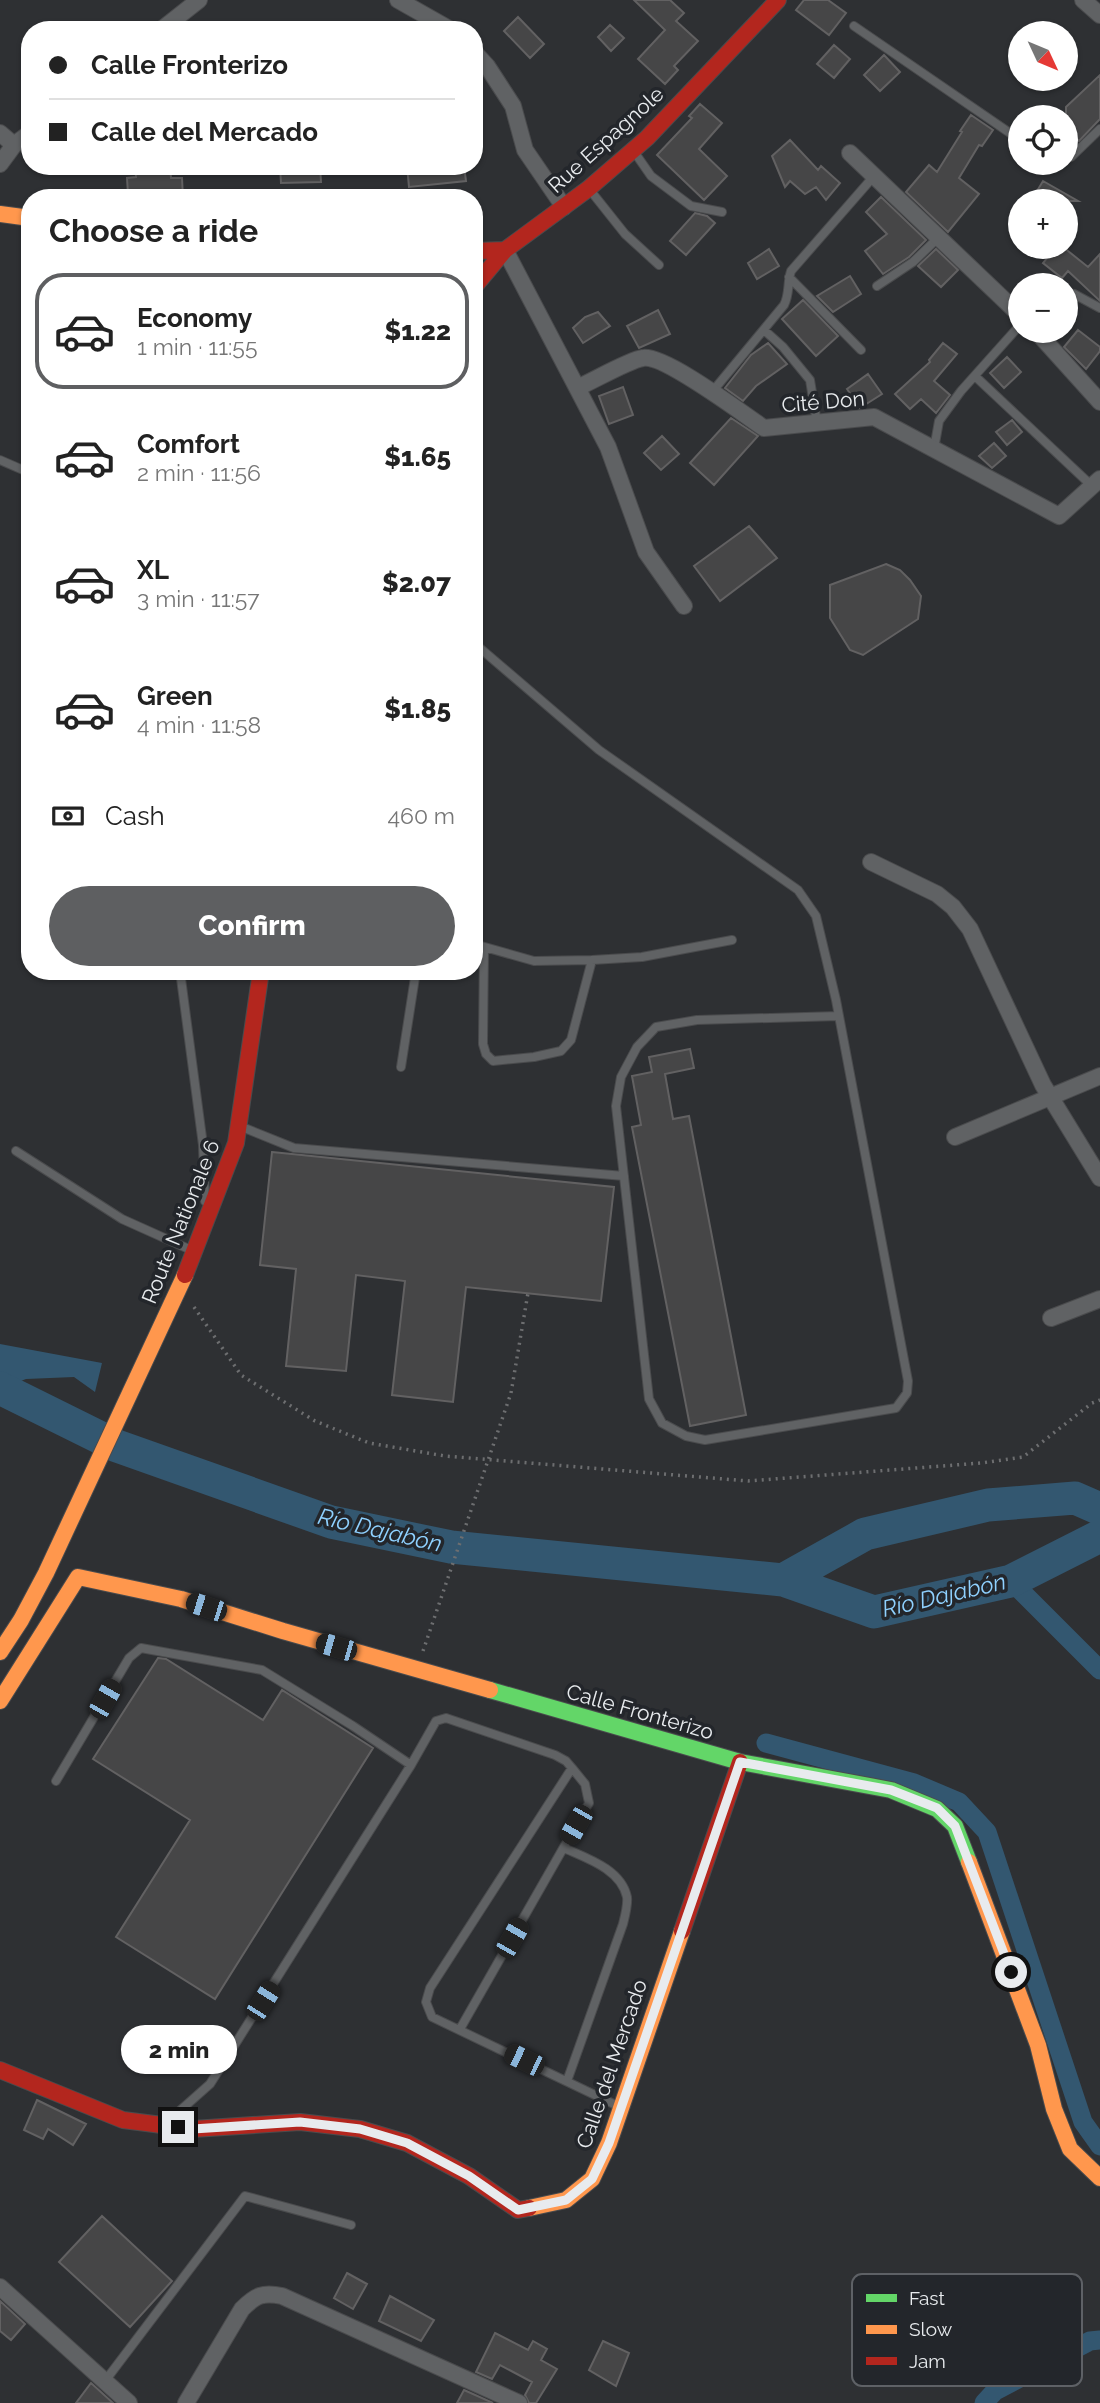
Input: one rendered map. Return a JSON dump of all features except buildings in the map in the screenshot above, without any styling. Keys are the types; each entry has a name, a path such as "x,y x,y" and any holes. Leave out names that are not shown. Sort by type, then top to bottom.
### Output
{"street":[{"path":"172,21 199,0"},
{"path":"398,0 435,21"},
{"name":"Rue Espagnole","path":"505,250 588,189 633,150 778,0"},
{"path":"1083,0 1100,15"},
{"path":"483,62 513,106 525,150 564,207"},
{"path":"0,133 14,145"},
{"path":"0,164 21,140"},
{"path":"850,153 1008,303"},
{"path":"0,214 21,217"},
{"path":"483,251 505,250"},
{"path":"483,276 505,250"},
{"path":"505,250 579,387 608,447 646,552 684,606"},
{"path":"1047,343 1100,402"},
{"name":"Cité Don","path":"579,387 644,357 660,361 712,392 764,428 874,417 1059,516 1096,482"},
{"path":"871,862 937,894 953,907 970,929 1051,1097 1100,1178"},
{"name":"Route Nationale 6","path":"0,1652 34,1596 181,1287 236,1143 260,980"},
{"path":"955,1137 1100,1076"},
{"path":"1051,1318 1100,1299"},
{"name":"Calle Fronterizo","path":"0,1701 78,1577 181,1599 283,1631 740,1762 891,1790 937,1808 955,1826 1038,2045 1058,2119 1070,2148 1100,2178"},
{"name":"Calle del Mercado","path":"0,2070 123,2120 193,2129 300,2122 360,2129 407,2143 469,2176 518,2210 566,2200 592,2179 609,2143 740,1762"},
{"path":"0,2287 129,2403"},
{"path":"186,2403 242,2309 252,2299 268,2293 282,2296 519,2403"}],"lane":[{"path":"854,26 1008,132"},
{"path":"1078,150 1100,128"},
{"path":"633,150 651,176 691,206 722,212"},
{"path":"712,392 788,297 787,284 791,271 874,176"},
{"path":"588,189 625,234 659,265"},
{"path":"877,286 913,262 939,237"},
{"path":"789,277 861,350"},
{"path":"1078,296 1100,308"},
{"path":"764,330 783,347 810,380 817,423"},
{"path":"934,449 939,421 961,391 1008,339"},
{"path":"976,377 1096,482"},
{"path":"0,460 21,469"},
{"path":"483,651 599,750 798,890 816,916 839,1016 908,1381 907,1393 896,1408 705,1440 686,1436 662,1423 649,1399 616,1106 621,1077 637,1047 656,1027 697,1020 839,1016"},
{"path":"592,960 571,1040 561,1051 494,1061 486,1054 483,1044 484,947 534,961 592,960 642,957 732,940"},
{"path":"181,980 203,1145 205,1220"},
{"path":"401,1067 415,980"},
{"path":"239,1126 294,1148 624,1176"},
{"path":"16,1151 122,1219 194,1252"},
{"path":"57,1782 129,1658 141,1648 261,1671 353,1726 411,1765"},
{"path":"163,2125 211,2084 436,1721 446,1718 566,1761 585,1784 589,1803 460,2029"},
{"path":"572,1768 430,1988 426,2002 432,2017 620,2107"},
{"path":"564,1848 599,1863 623,1886 627,1899 623,1924 567,2081"},
{"path":"105,2381 245,2196 351,2225"}],"path":[{"path":"181,1287 241,1375 315,1421 369,1443 445,1457 748,1480 981,1463 1024,1457 1092,1402 1100,1400"},
{"path":"423,1651 511,1393 528,1293"}],"water":[{"path":"0,1344 102,1363 95,1392 74,1377 26,1379 0,1389"}],"waterway":[{"name":"Río Dajabón","path":"0,1388 117,1446 331,1522 451,1547 783,1580 874,1612 1011,1581 1100,1536"},
{"name":"Río Dajabón","path":"783,1580 865,1534 988,1505 1075,1498 1100,1509"},
{"path":"1011,1581 1100,1670"},
{"path":"766,1743 914,1783 959,1802 987,1832 1083,2122 1100,2146"},
{"path":"1082,2345 1100,2340"},
{"path":"984,2403 995,2391 1004,2386"}],"traffic: fast":[{"path":"490,1690 740,1762 891,1790 937,1809 955,1826 969,1862"}],"traffic: slow":[{"path":"0,214 21,217"},
{"path":"0,1652 46,1573 185,1275"},
{"path":"0,1701 78,1577 181,1599 490,1690"},
{"path":"969,1862 1038,2045 1054,2109 1070,2149 1100,2178"},
{"path":"529,2208 566,2200 592,2179 609,2143 682,1931"}],"traffic: jam":[{"path":"483,276 505,250 588,189 647,138 778,0"},
{"path":"483,251 505,250"},
{"path":"185,1275 236,1143 260,980"},
{"path":"682,1931 740,1762"},
{"path":"0,2070 123,2120 193,2129 300,2122 360,2129 407,2143 469,2176 518,2210 529,2208"}],"route":[{"path":"178,2127 193,2129 300,2122 360,2129 407,2143 469,2176 518,2210 566,2200 592,2179 609,2143 740,1762 891,1790 937,1808 955,1826 1011,1972"}]}
